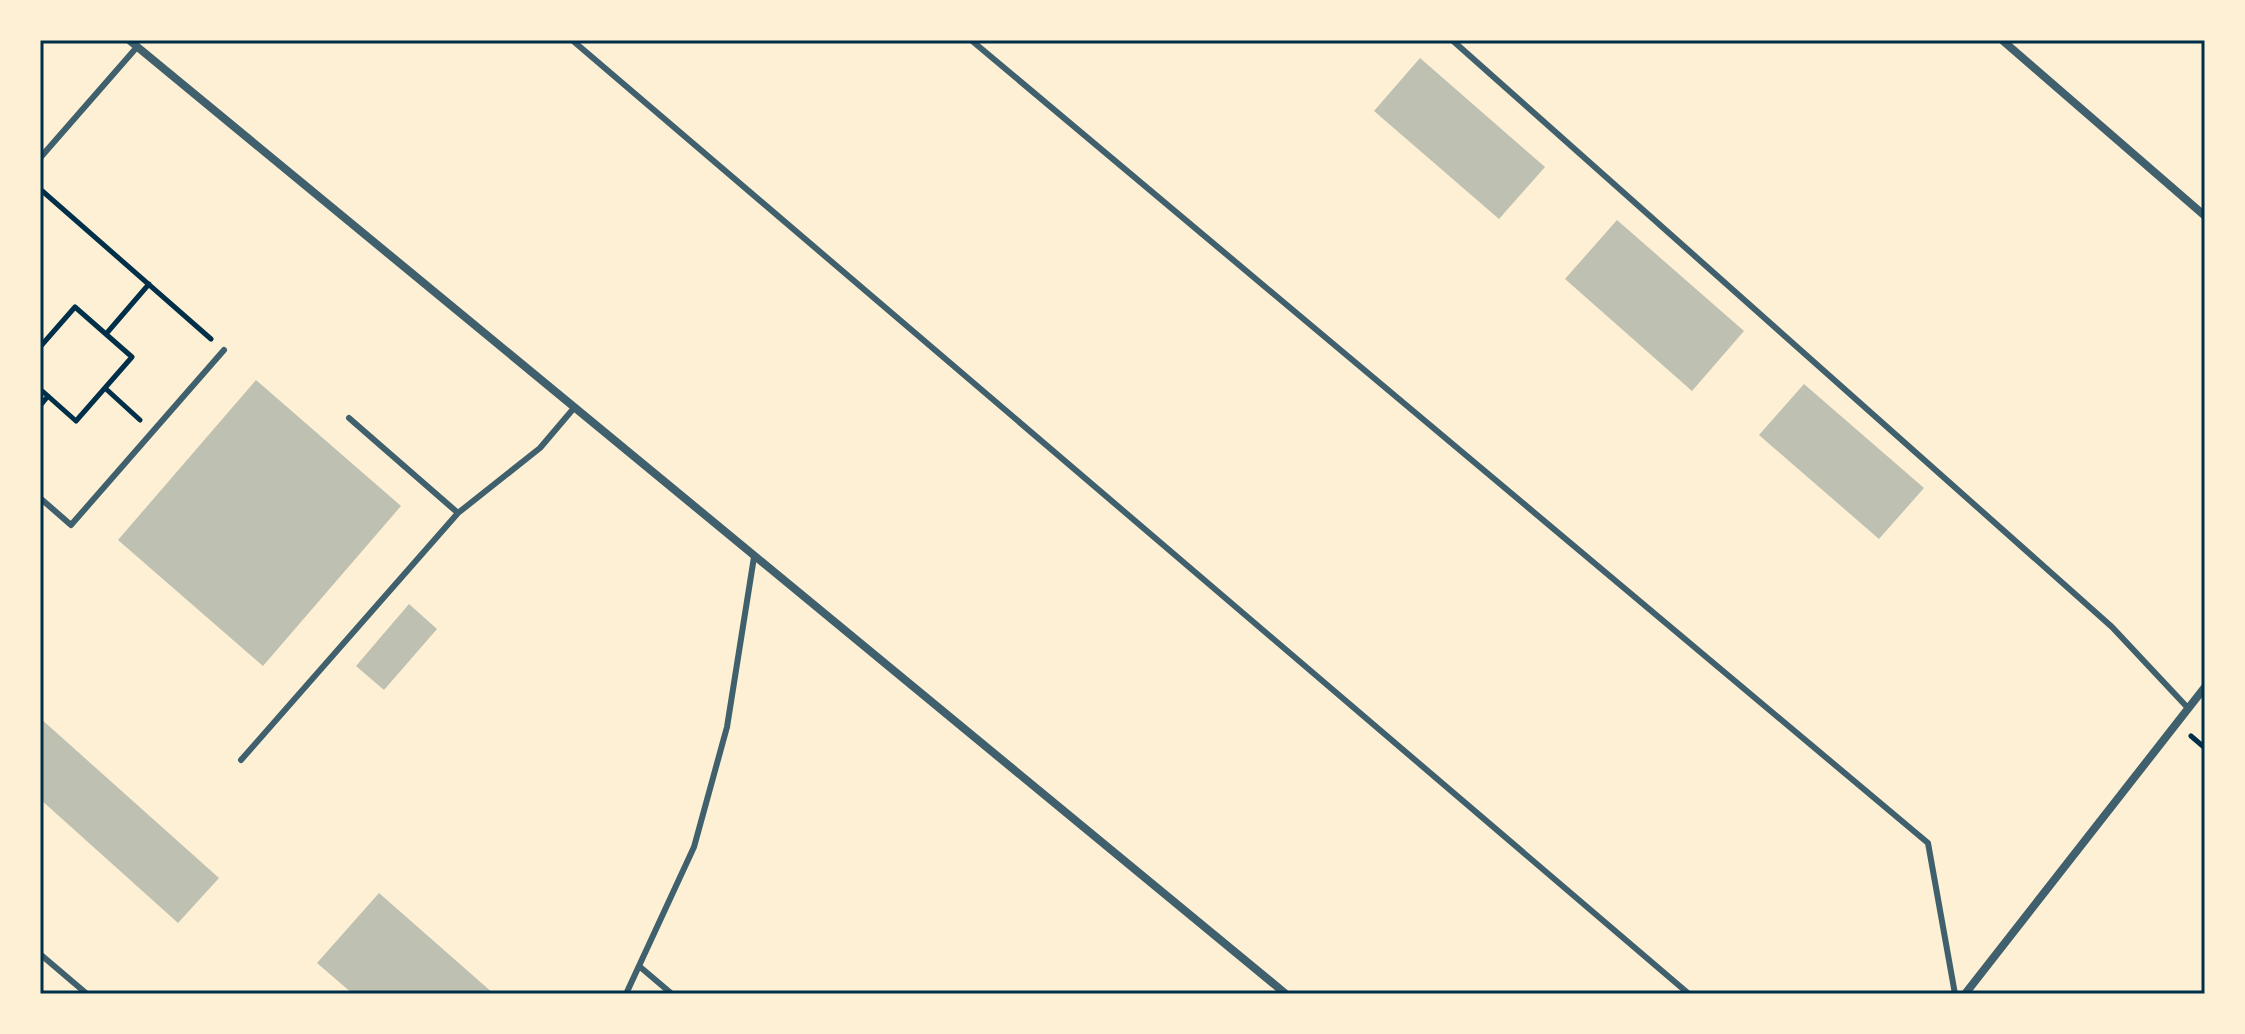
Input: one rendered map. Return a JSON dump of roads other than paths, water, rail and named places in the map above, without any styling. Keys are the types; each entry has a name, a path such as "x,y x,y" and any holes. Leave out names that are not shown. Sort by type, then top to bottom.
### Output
{"street":[{"path":"129,40 1286,994"},
{"path":"2002,40 2205,216"},
{"path":"1965,994 2205,687"}],"lane":[{"path":"572,40 1689,994"},
{"path":"971,40 1928,843 1955,994"},
{"path":"1452,40 2112,627 2187,707"},
{"path":"40,158 137,47"},
{"path":"40,498 71,525 224,350"},
{"path":"241,760 458,513 540,448 574,408"},
{"path":"349,418 458,513"},
{"path":"626,994 694,847 727,727 754,557"},
{"path":"40,954 87,994"},
{"path":"639,966 672,994"}]}
